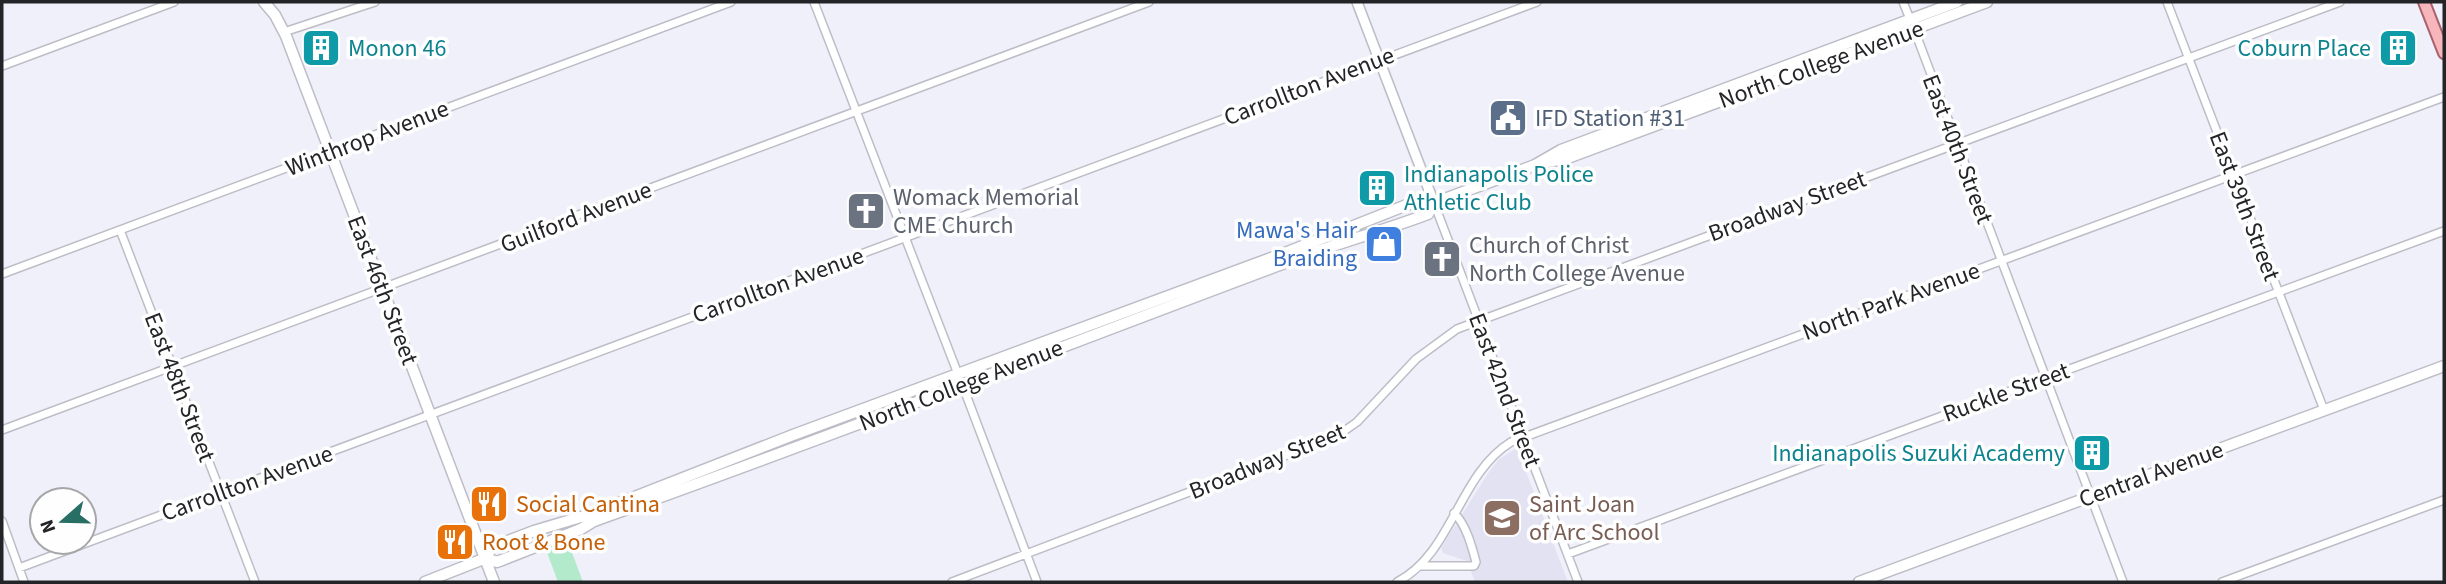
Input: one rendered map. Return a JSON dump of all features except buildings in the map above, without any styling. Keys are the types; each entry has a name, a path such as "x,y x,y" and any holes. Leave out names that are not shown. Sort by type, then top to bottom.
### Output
{"main road":[{"name":"East 46th Street","path":"264,2 284,32 494,582"},
{"name":"North College Avenue","path":"1912,24 1957,2"},
{"name":"North College Avenue","path":"486,558 497,562 1411,203 1422,199 1434,203 1535,165 1561,150 1912,24 1987,2"},
{"path":"2424,2 2444,53"},
{"name":"North College Avenue","path":"425,582 486,558 492,547 591,514 1321,249 1422,217 1428,214 1434,203"},
{"name":"Central Avenue","path":"1860,582 2444,366"}],"street":[{"path":"2,66 174,2"},
{"path":"284,32 375,2"},
{"name":"Winthrop Avenue","path":"2,274 731,2"},
{"path":"814,2 1037,582"},
{"name":"Guilford Avenue","path":"2,430 1149,2"},
{"name":"East 42nd Street","path":"1357,2 1578,582"},
{"name":"Carrollton Avenue","path":"19,568 1536,2"},
{"name":"East 40th Street","path":"1903,2 2123,582"},
{"name":"East 39th Street","path":"2166,2 2324,410"},
{"name":"Broadway Street","path":"952,582 1334,438 1357,422 1402,372 1428,349 1450,333 1478,321 2340,2"},
{"name":"North Park Avenue","path":"1397,582 1420,566 1433,551 1487,462 1507,444 2444,97"},
{"name":"East 48th Street","path":"120,230 255,582"},
{"name":"Ruckle Street","path":"1567,554 2444,231"},
{"path":"2222,582 2444,500"},
{"path":"1420,566 1469,567 1476,562 1460,519 1454,513"},
{"path":"2,521 24,582"}],"shaded area":[{"name":"Saint Joan of Arc School","path":"1517,448 1568,582 1475,582 1467,561 1443,553 1441,548 1499,459"}],"green space":[{"path":"568,542 583,582 558,582 546,550"}],"place":[{"name":"Monon 46","path":"321,48"},
{"name":"Coburn Place","path":"2398,48"},
{"name":"IFD Station #31","path":"1508,118"},
{"name":"Indianapolis Police Athletic Club","path":"1377,188"},
{"name":"Womack Memorial CME Church","path":"866,211"},
{"name":"Mawa's Hair Braiding","path":"1384,244"},
{"name":"Church of Christ North College Avenue","path":"1442,259"},
{"name":"Indianapolis Suzuki Academy","path":"2092,453"},
{"name":"Social Cantina","path":"489,504"},
{"name":"Saint Joan of Arc School","path":"1502,518"},
{"name":"Root & Bone","path":"455,542"}]}
